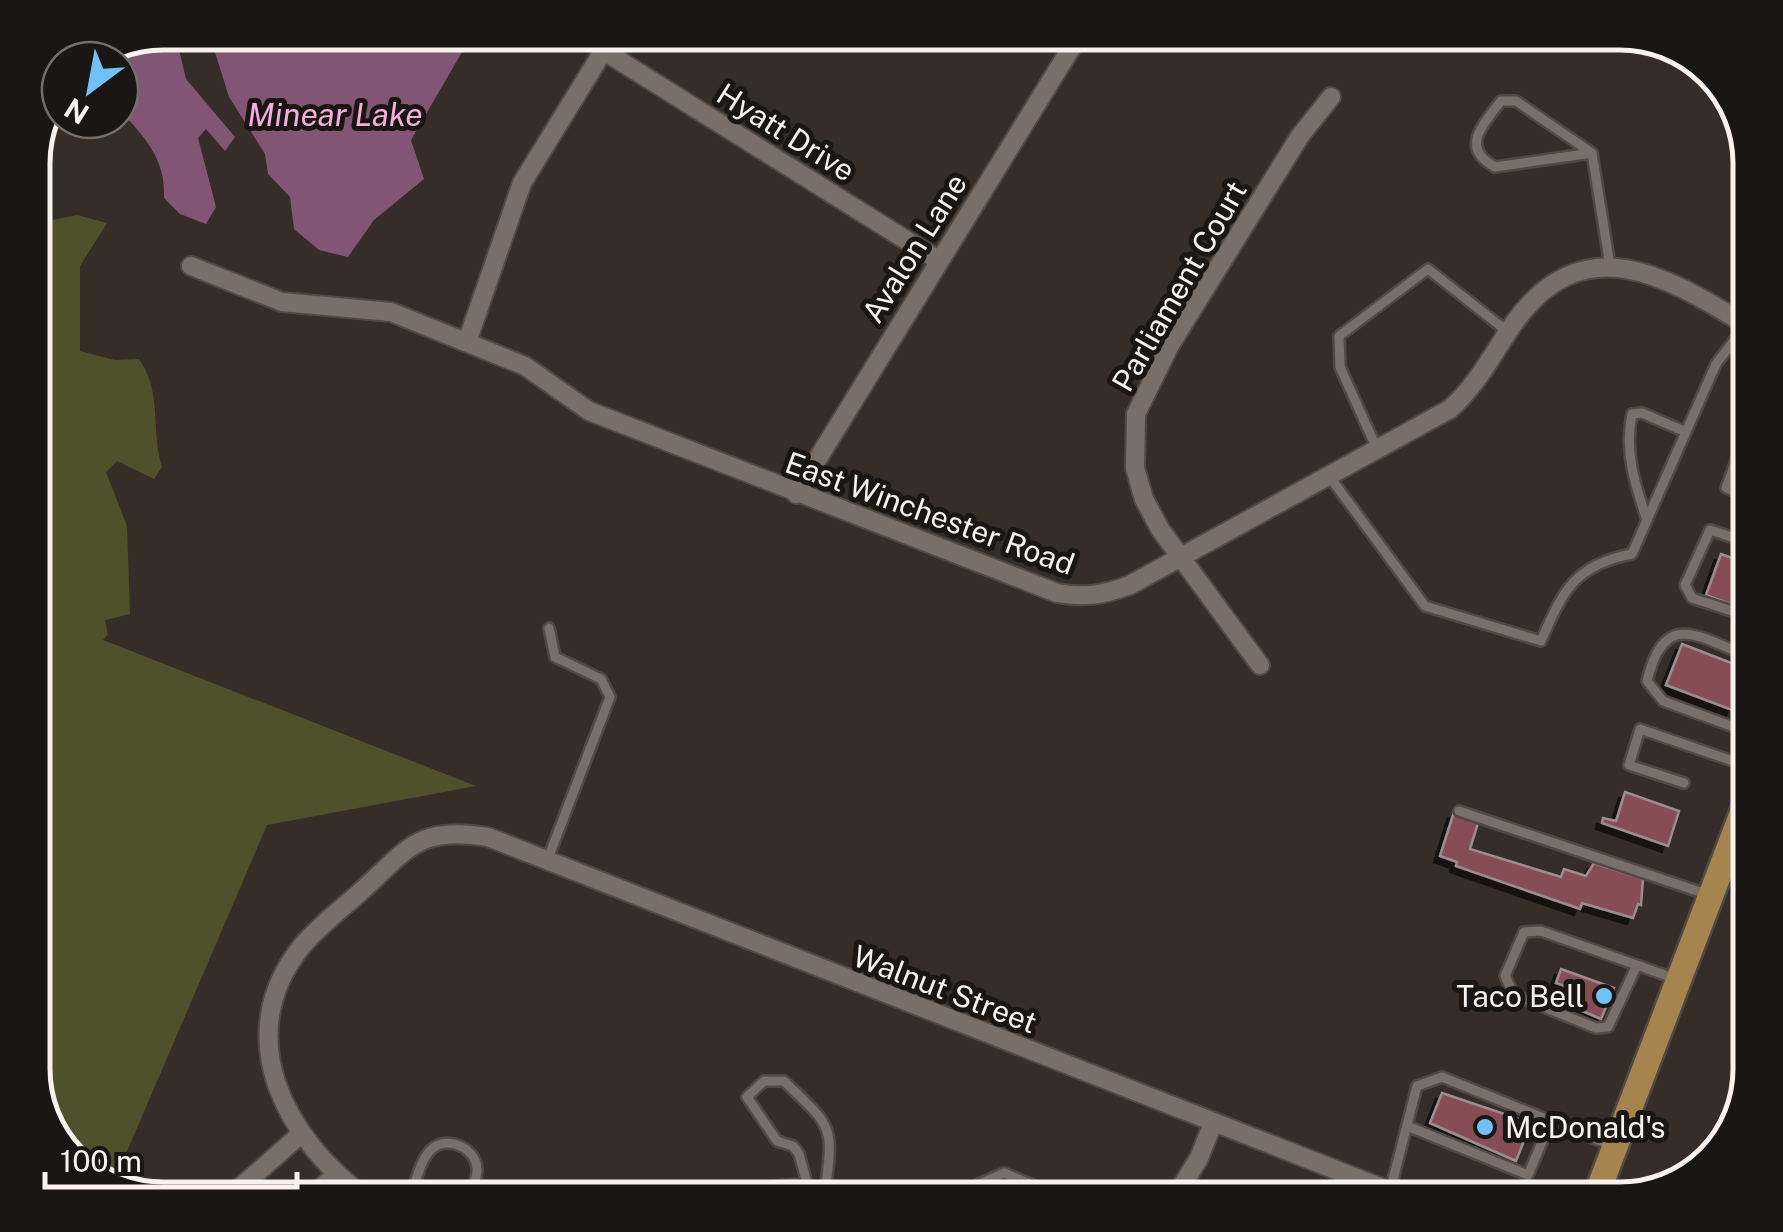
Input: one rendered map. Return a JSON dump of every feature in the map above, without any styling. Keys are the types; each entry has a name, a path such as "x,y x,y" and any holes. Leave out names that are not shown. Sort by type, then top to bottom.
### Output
{"main road":[{"path":"1602,1182 1733,839"}],"street":[{"name":"Avalon Lane","path":"796,494 1070,50"},
{"name":"Hyatt Drive","path":"604,51 938,260"},
{"path":"466,342 522,183 604,51"},
{"name":"Parliament Court","path":"1260,665 1160,529 1144,500 1136,468 1136,414 1170,345 1300,136 1332,97"},
{"name":"East Winchester Road","path":"192,266 282,302 391,312 525,366 589,411 1057,593 1080,597 1101,596 1130,585 1450,408 1469,392 1534,298 1576,272 1610,266 1654,274 1733,318"},
{"name":"Walnut Street","path":"301,1134 277,1088 270,1049 268,1014 281,981 300,948 327,919 409,848 430,834 460,832 488,838 547,861 1358,1182"},
{"path":"1185,1182 1213,1123"},
{"path":"247,1182 301,1134 346,1182"},
{"path":"327,1182 336,1174"}],"lane":[{"path":"1592,153 1496,167 1482,160 1474,146 1476,134 1500,101 1516,100 1592,153 1610,266"},
{"path":"1377,448 1340,367 1339,336 1428,269 1508,332"},
{"path":"1328,476 1425,606 1541,641 1575,577 1610,558 1632,554 1716,364 1733,344"},
{"path":"1646,520 1632,477 1632,414 1642,413 1686,432"},
{"path":"1733,536 1718,529 1703,537 1684,586 1692,598 1733,611"},
{"path":"547,861 610,697 601,680 555,657 549,628"},
{"path":"1733,650 1686,632 1663,640 1648,681 1664,701 1733,727"},
{"path":"1684,782 1629,765 1640,729 1733,761"},
{"path":"1459,811 1712,896"},
{"path":"1636,965 1608,1027 1596,1028 1514,995 1505,976 1524,932 1541,931 1679,980"},
{"path":"1390,1182 1417,1086 1442,1077 1615,1147"},
{"path":"816,1182 793,1146 777,1142 747,1098 764,1081 784,1081 828,1126 832,1148 826,1182"},
{"path":"1406,1126 1528,1175 1551,1121"},
{"path":"417,1182 432,1148 446,1143 461,1145 472,1156 477,1168 474,1182"},
{"path":"982,1182 1004,1173 1025,1182"}],"green space":[{"path":"77,215 107,223 80,266 80,351 115,360 139,359 154,398 162,467 154,479 117,461 106,472 127,526 130,614 105,620 108,634 103,640 476,786 267,825 118,1172 89,1154 65,1125 50,1076 50,221"}],"water":[{"path":"179,50 186,79 235,137 225,151 206,129 198,138 216,207 206,224 180,214 164,198 158,160 140,134 140,52"},
{"name":"Minear Lake","path":"215,50 463,50 411,140 424,179 374,220 348,257 319,250 294,229 290,197 268,174 265,154 229,97"}],"building":[{"path":"1721,554 1733,558 1733,605 1706,595"},
{"path":"1682,644 1733,664 1733,707 1732,710 1666,685"},
{"path":"1625,792 1679,811 1668,846 1602,823 1603,818 1616,821"},
{"path":"1454,812 1479,820 1470,849 1561,877 1564,869 1586,876 1594,863 1643,879 1641,905 1638,904 1633,918 1582,903 1580,909 1456,866 1457,862 1440,856"},
{"path":"1561,969 1614,988 1601,1019 1559,1001 1565,986 1556,983"},
{"name":"McDonald's","path":"1442,1093 1531,1123 1516,1161 1430,1123"}],"place":[{"name":"Taco Bell","path":"1604,996"},
{"name":"McDonald's","path":"1485,1127"}]}
